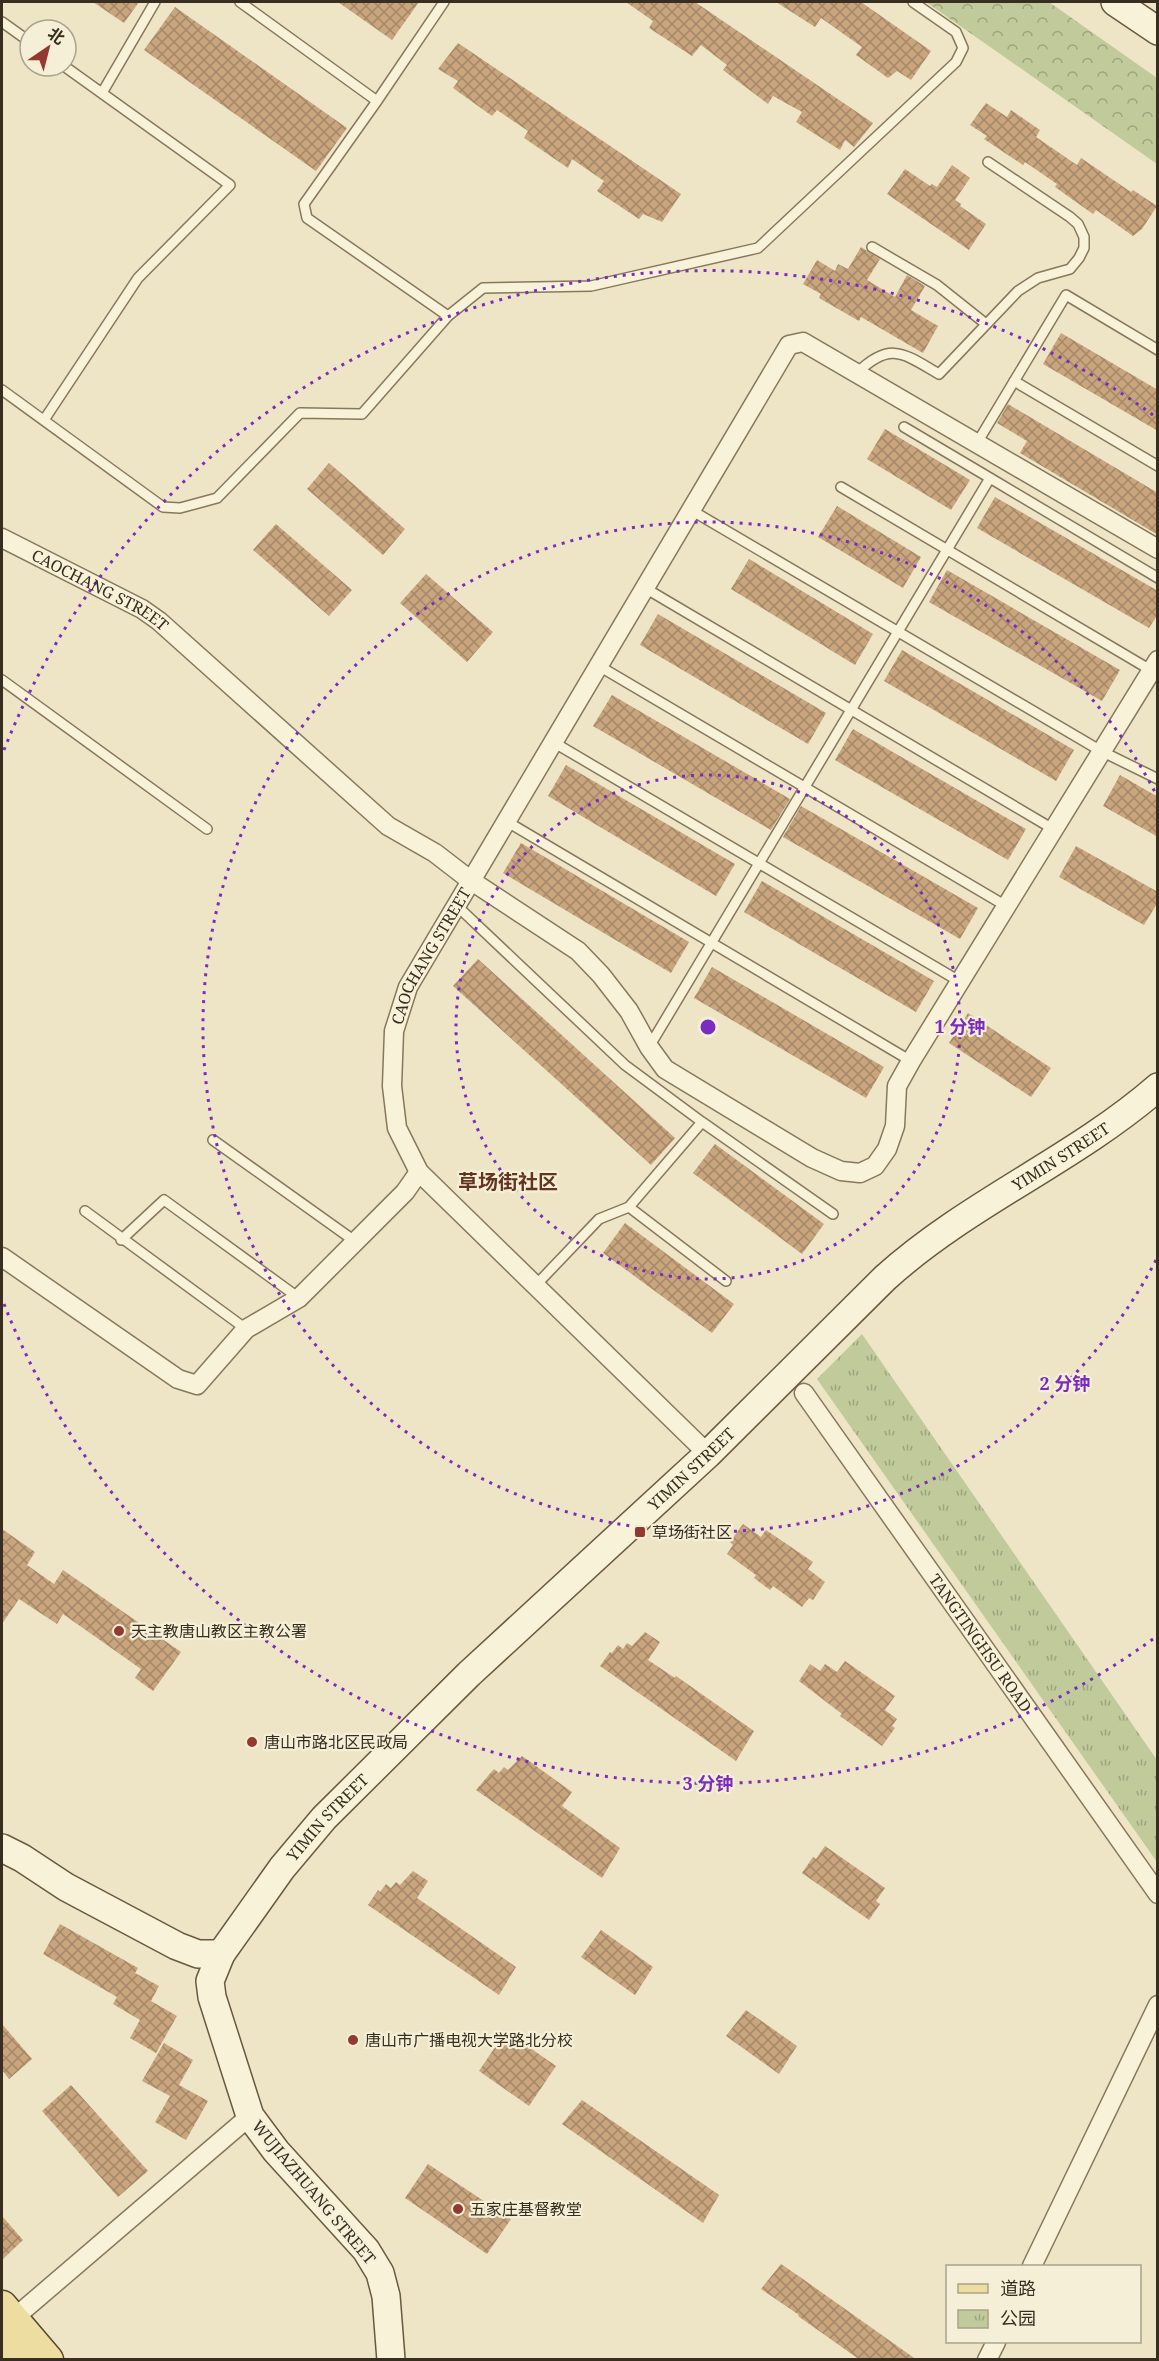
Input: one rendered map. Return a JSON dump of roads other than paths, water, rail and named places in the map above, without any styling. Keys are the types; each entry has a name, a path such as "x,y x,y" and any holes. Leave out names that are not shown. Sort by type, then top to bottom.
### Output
{"main road":[{"path":"5,2323 15,2360"},
{"path":"5,2323 48,2360"}],"street":[{"path":"1115,2 1158,31"},
{"path":"1155,668 1101,751 911,1061 897,1086 895,1126 887,1149 875,1166 860,1173 841,1171 812,1158 665,1069 649,1047 629,1011 602,975 578,951 470,880 789,345 803,342 1158,549"},
{"name":"CAOCHANG STREET","path":"2,538 150,615 388,826 435,853 470,880 408,987 394,1031 392,1086 397,1128 419,1172 708,1454"},
{"name":"YIMIN STREET","path":"221,1954 282,1868 324,1818 469,1674 708,1454 910,1255 946,1229 1064,1156 1158,1087"},
{"path":"2,1257 178,1379 197,1385 246,1329 299,1298 405,1192 419,1172"},
{"name":"TANGTINGHSU ROAD","path":"804,1393 1158,1894"},
{"path":"2,1848 22,1858 66,1887 177,1946 198,1954 221,1954"},
{"name":"WUJIAZHUANG STREET","path":"221,1954 210,1981 212,1996 250,2116 276,2151 366,2250 380,2273 386,2296 391,2360"},
{"path":"1032,2265 1158,2005"},
{"path":"5,2323 250,2116"},
{"path":"987,2360 996,2343"}],"lane":[{"path":"102,93 155,2"},
{"path":"240,2 378,101"},
{"path":"444,2 378,101 304,204 307,218 448,316"},
{"path":"2,390 163,507 180,508 217,498 300,413 362,414 448,316 483,288 591,286 758,248 956,62 963,48 956,32 913,2"},
{"path":"3,24 18,34"},
{"path":"44,420 138,278 230,185 78,76"},
{"path":"856,373 872,358 892,352 908,356 939,374 1018,291 1038,278 1070,269 1079,258 1084,248 1084,237 1078,224 988,162"},
{"path":"872,248 937,285 986,324"},
{"path":"977,443 1066,295 1158,350"},
{"path":"1014,381 1158,466"},
{"path":"904,427 1158,578"},
{"path":"649,1047 990,478"},
{"path":"841,487 1155,668"},
{"path":"691,510 1101,751 1158,779"},
{"path":"645,588 1053,829"},
{"path":"599,666 1006,906"},
{"path":"2,680 207,829"},
{"path":"553,742 959,981"},
{"path":"506,821 911,1061"},
{"path":"456,905 625,1065 833,1214"},
{"path":"536,1285 599,1219 629,1207 702,1122"},
{"path":"213,1140 356,1242"},
{"path":"122,1240 164,1200 299,1298"},
{"path":"629,1207 726,1281"},
{"path":"85,1211 246,1329"}],"place":[{"name":"草场街社区","path":"640,1532"},
{"name":"天主教唐山教区主教公署","path":"119,1631"},
{"name":"唐山市路北区民政局","path":"252,1742"},
{"name":"唐山市广播电视大学路北分校","path":"353,2040"},
{"name":"五家庄基督教堂","path":"458,2209"}],"district":[{"name":"草场街社区","path":"508,1182"}]}
